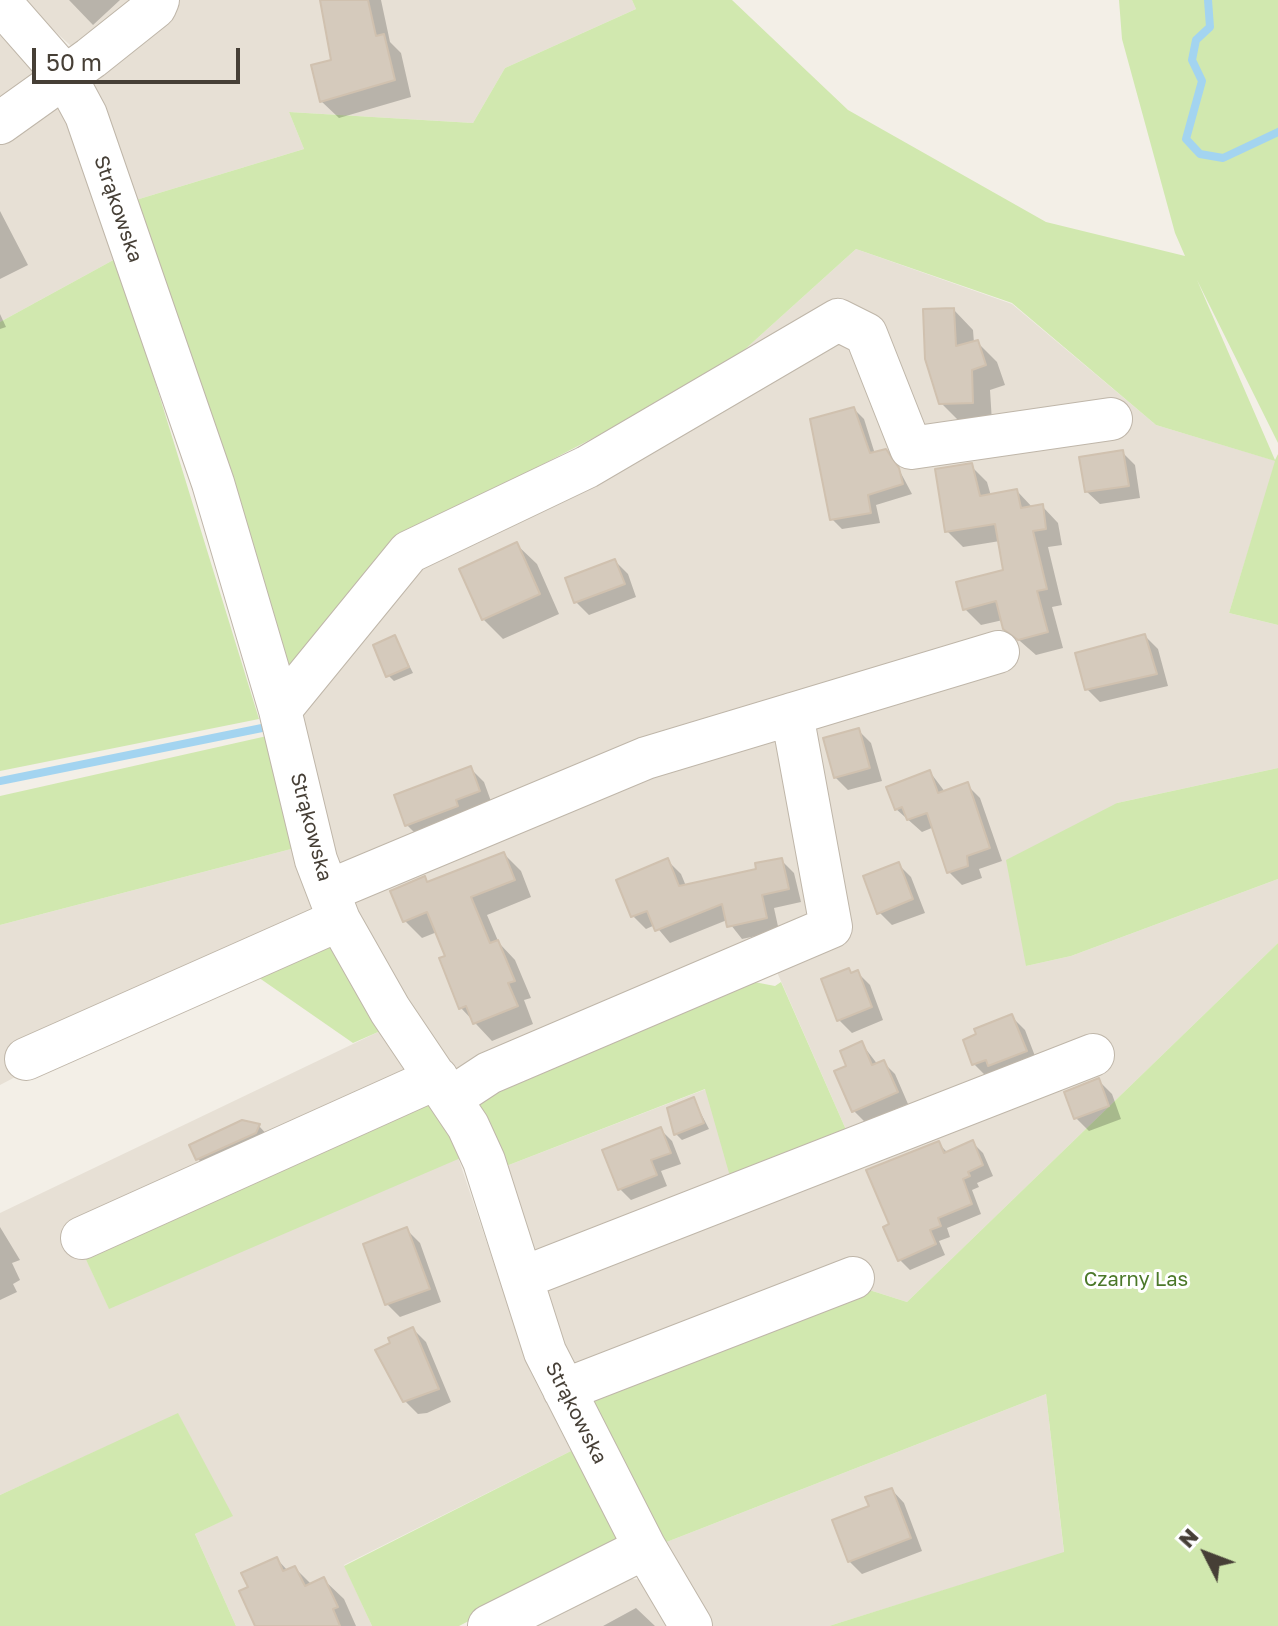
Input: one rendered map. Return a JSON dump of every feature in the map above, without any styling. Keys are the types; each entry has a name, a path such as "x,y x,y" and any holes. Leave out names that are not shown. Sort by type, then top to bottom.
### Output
{"street":[{"path":"0,123 155,7 158,0"},
{"name":"Strąkowska","path":"0,2 65,76 86,115 213,483 280,710 316,860 333,905 382,998 444,1088 484,1161 545,1352 645,1548 691,1626"},
{"path":"280,710 409,552 587,467 838,320 866,334 911,448 1111,419"},
{"path":"26,1059 333,905 646,758 998,652"},
{"path":"82,1238 444,1088 489,1073 831,927 792,714"},
{"path":"522,1278 1093,1055"},
{"path":"564,1390 853,1278"},
{"path":"489,1626 645,1548"}],"shaded area":[{"path":"20,0 632,0 636,9 505,68 473,123 289,112 304,149 126,203 80,54"},
{"path":"0,35 49,88 0,117"},
{"path":"76,93 117,258 0,322 0,142"},
{"path":"856,249 1012,304 1156,425 1276,461 1229,613 1278,625 1278,768 1117,803 1026,966 1071,956 1278,879 1278,943 907,1302 863,1288 574,1375 501,1168 706,1089 847,1132 773,963 457,1079 339,897 296,730 312,696 413,565 742,352"},
{"path":"295,848 324,916 0,1085 0,925"},
{"path":"378,1032 418,1074 74,1234 109,1308 458,1157 530,1371 571,1451 344,1565 372,1626 236,1626 195,1534 232,1516 178,1414 0,1495 0,1213"},
{"path":"1046,1394 1064,1553 829,1626 711,1626 664,1543"},
{"path":"620,1578 646,1580 673,1626 527,1626"}],"green space":[{"path":"632,0 732,0 848,110 1046,222 1185,256 1175,233 1122,39 1119,0 1278,0 1278,443 1197,280 1275,460 1278,454 1278,625 1229,613 1275,461 1156,425 1012,303 856,249 742,352 732,366 449,513 289,669 126,203 304,149 289,112 473,123 505,68 636,9"},
{"path":"117,258 259,719 0,771 0,322"},
{"path":"267,736 295,848 0,925 0,796"},
{"path":"1278,768 1278,879 1071,956 1026,966 1006,860 1117,803"},
{"path":"323,933 418,1074 378,1032 353,1043 255,975"},
{"name":"Czarny Las","path":"1278,943 1278,1626 829,1626 1064,1552 1046,1394 664,1543 585,1391 863,1288 907,1302"},
{"path":"749,981 775,986 781,982 847,1132 731,1180 705,1089 501,1168 474,1112 478,1094"},
{"path":"430,1095 470,1154 109,1309 81,1249"},
{"path":"178,1413 233,1516 195,1534 236,1626 0,1626 0,1495"},
{"path":"571,1451 623,1526 616,1546 459,1626 372,1626 344,1566"}],"building":[{"path":"320,0 368,0 376,36 384,34 395,80 320,102 311,65 331,60"},
{"path":"954,308 956,346 978,340 986,365 972,370 973,403 939,404 925,359 923,309"},
{"path":"854,407 870,453 886,449 899,468 903,484 868,495 871,513 830,520 810,419"},
{"path":"1123,450 1129,486 1085,492 1079,457"},
{"path":"972,463 980,496 1017,489 1021,508 1043,504 1046,529 1033,531 1047,589 1037,591 1048,632 1018,640 1003,629 996,601 963,610 956,582 1003,570 995,524 945,532 935,469"},
{"path":"517,542 540,594 482,620 459,569"},
{"path":"615,559 625,584 574,603 565,578"},
{"path":"1145,634 1157,674 1085,690 1075,653"},
{"path":"395,635 409,667 386,677 373,645"},
{"path":"859,728 870,768 834,778 823,738"},
{"path":"471,766 480,791 456,800 458,806 405,826 394,795"},
{"path":"930,770 938,793 968,782 990,848 967,856 968,866 947,873 927,813 907,820 902,807 895,810 886,787"},
{"path":"504,852 515,880 471,897 490,943 498,940 515,981 508,983 518,1006 473,1024 466,1006 459,1009 439,958 445,956 427,912 403,922 390,891 425,876 427,882"},
{"path":"668,858 679,886 756,869 755,863 782,858 789,889 762,895 767,918 727,927 722,904 655,931 647,911 631,917 616,880"},
{"path":"899,862 913,899 877,914 863,876"},
{"path":"849,968 851,973 858,970 872,1007 837,1021 821,979"},
{"path":"1012,1014 1027,1051 988,1066 986,1060 972,1065 963,1040 976,1034 974,1029"},
{"path":"862,1041 872,1065 884,1060 898,1092 852,1112 834,1071 846,1066 840,1051"},
{"path":"1099,1078 1109,1106 1074,1119 1064,1092"},
{"path":"694,1097 704,1123 674,1135 667,1108"},
{"path":"242,1120 260,1124 256,1133 196,1160 189,1145"},
{"path":"661,1127 671,1153 651,1160 657,1175 618,1190 602,1150"},
{"path":"973,1140 983,1165 968,1172 970,1176 963,1179 972,1204 938,1218 941,1226 930,1230 936,1244 898,1261 883,1227 889,1224 866,1170 939,1141 944,1153"},
{"path":"407,1227 430,1289 385,1305 363,1244"},
{"path":"413,1327 439,1389 403,1402 375,1350 390,1343 388,1338"},
{"path":"892,1488 911,1538 848,1562 832,1520 869,1506 865,1497"},
{"path":"277,1557 283,1571 295,1566 305,1586 324,1577 338,1607 333,1609 340,1626 255,1626 239,1591 248,1587 241,1573"}],"waterway":[{"path":"1208,0 1210,27 1196,40 1192,60 1202,81 1186,139 1200,154 1223,158 1278,132"},
{"path":"0,781 262,728"}]}
